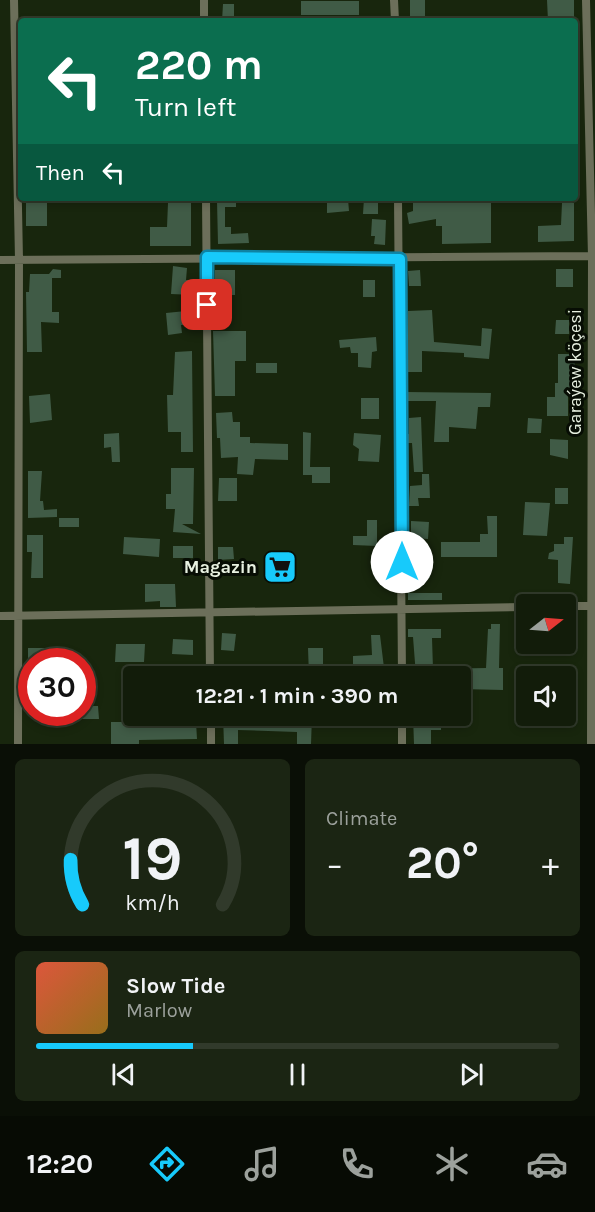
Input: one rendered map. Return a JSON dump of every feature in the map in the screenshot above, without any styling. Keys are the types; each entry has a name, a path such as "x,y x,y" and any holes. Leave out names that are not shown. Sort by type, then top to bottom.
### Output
{"street":[{"path":"14,0 19,260 18,744"},
{"path":"204,0 204,18"},
{"path":"394,0 395,18"},
{"name":"Garaýew köçesi","path":"586,0 593,256 591,744"},
{"path":"206,201 210,666"},
{"path":"398,201 402,666"},
{"path":"0,260 593,256"},
{"path":"576,606 593,607"},
{"path":"0,616 516,607"},
{"path":"211,726 211,744"},
{"path":"402,726 402,744"}],"building":[{"path":"410,0 425,0 425,18 410,18"},
{"path":"547,0 574,0 574,18 548,18"},
{"path":"301,1 359,1 359,15 301,15"},
{"path":"223,4 234,4 234,18 222,18"},
{"path":"26,201 47,201 47,226 26,226"},
{"path":"217,201 236,201 236,207 225,207 225,227 231,227 231,234 248,233 249,243 218,244"},
{"path":"327,201 348,201 349,211 327,213"},
{"path":"364,201 378,201 378,214 363,214"},
{"path":"413,201 491,201 491,243 442,244 442,226 436,226 436,219 409,224 407,213 413,211"},
{"path":"168,203 191,203 191,246 150,246 150,227 167,227"},
{"path":"562,203 574,203 574,241 538,242 538,226 561,225"},
{"path":"372,219 386,220 385,245 374,244 375,236 371,236"},
{"path":"173,266 187,268 186,280 195,280 194,295 171,294"},
{"path":"53,269 61,270 61,278 52,278 52,312 59,312 59,323 41,322 42,352 27,352 26,292 29,292 30,274 49,274"},
{"path":"556,269 573,269 573,287 556,287"},
{"path":"215,270 235,270 235,295 215,295"},
{"path":"420,270 421,286 409,286 408,271"},
{"path":"363,280 375,280 375,297 363,297"},
{"path":"432,310 434,342 481,346 482,328 492,329 489,359 464,357 464,353 422,351 422,372 408,372 408,311"},
{"path":"186,311 187,325 181,325 182,333 168,335 166,313"},
{"path":"556,320 569,320 569,334 555,334"},
{"path":"213,331 246,331 246,361 235,361 235,396 215,396"},
{"path":"376,337 377,351 372,352 371,368 358,367 358,353 351,353 350,347 340,348 339,340"},
{"path":"192,351 193,452 181,452 181,432 168,432 167,395 173,395 175,352"},
{"path":"558,354 575,354 574,391 568,391 568,416 547,416 547,397 555,397 555,383 558,383"},
{"path":"256,363 277,363 277,373 256,373"},
{"path":"406,392 491,393 490,407 478,407 476,429 449,427 449,442 434,442 436,401 406,401"},
{"path":"50,394 52,420 30,423 29,396"},
{"path":"361,398 379,398 379,419 361,419"},
{"path":"232,412 233,422 240,422 240,437 250,437 250,443 288,444 288,460 255,459 253,475 237,474 238,457 221,458 220,438 217,438 216,413"},
{"path":"421,417 423,472 414,472 412,443 406,443 406,434 409,434 409,418"},
{"path":"528,418 542,419 541,433 527,433"},
{"path":"303,432 311,433 310,467 330,467 330,483 312,483 312,475 303,475"},
{"path":"119,433 120,462 112,462 111,447 104,448 104,434"},
{"path":"354,433 381,435 379,462 358,461 359,449 353,445"},
{"path":"550,439 568,440 568,459 550,455"},
{"path":"171,468 194,468 193,524 182,524 201,534 173,532 175,509 166,509 166,494 171,494"},
{"path":"28,471 42,471 40,501 43,501 44,510 57,509 57,517 28,518"},
{"path":"422,474 429,474 430,498 418,498 419,506 409,506 410,486 422,485"},
{"path":"219,478 237,478 237,501 218,501"},
{"path":"555,488 568,488 568,504 555,504"},
{"path":"525,502 550,503 547,536 523,535"},
{"path":"487,516 497,516 497,557 441,557 441,542 480,542 480,534 488,534"},
{"path":"59,518 79,518 79,527 59,527"},
{"path":"367,520 377,520 377,546 353,545 353,536 367,536"},
{"path":"411,521 429,522 428,539 411,538"},
{"path":"27,535 43,535 43,578 31,578 32,552 27,552"},
{"path":"124,537 160,539 159,557 123,554"},
{"path":"564,537 573,537 570,584 558,583 558,560 548,559 549,553 554,551 554,544 564,544"},
{"path":"407,543 416,543 416,557 429,557 430,578 408,578"},
{"path":"173,546 193,546 193,558 173,558"},
{"path":"218,547 233,547 234,559 218,560"},
{"path":"145,584 175,584 176,607 160,607 160,601 145,602"},
{"path":"408,593 442,593 442,600 408,600"},
{"path":"491,624 500,624 499,668 503,668 503,690 471,689 471,668 486,668 488,629 491,629"},
{"path":"408,629 441,629 441,638 432,638 433,666 415,666 413,637 408,637"},
{"path":"222,633 236,634 234,651 221,650"},
{"path":"371,635 380,635 384,666 353,666 353,656 372,655"},
{"path":"173,639 193,640 193,655 172,654"},
{"path":"116,644 145,644 144,662 115,662"},
{"path":"308,648 323,648 323,666 309,666"},
{"path":"96,706 98,706 99,719 96,719"},
{"path":"111,722 123,722 123,726 196,726 197,739 139,740 139,744 111,744"},
{"path":"223,726 312,726 311,744 297,744 297,732 238,730 238,744 224,744"},
{"path":"413,726 441,726 441,730 431,730 431,744 414,744"}],"place":[{"name":"Magazin","path":"280,567"}],"route":[{"path":"207,305 207,257 400,259 402,562"}]}
